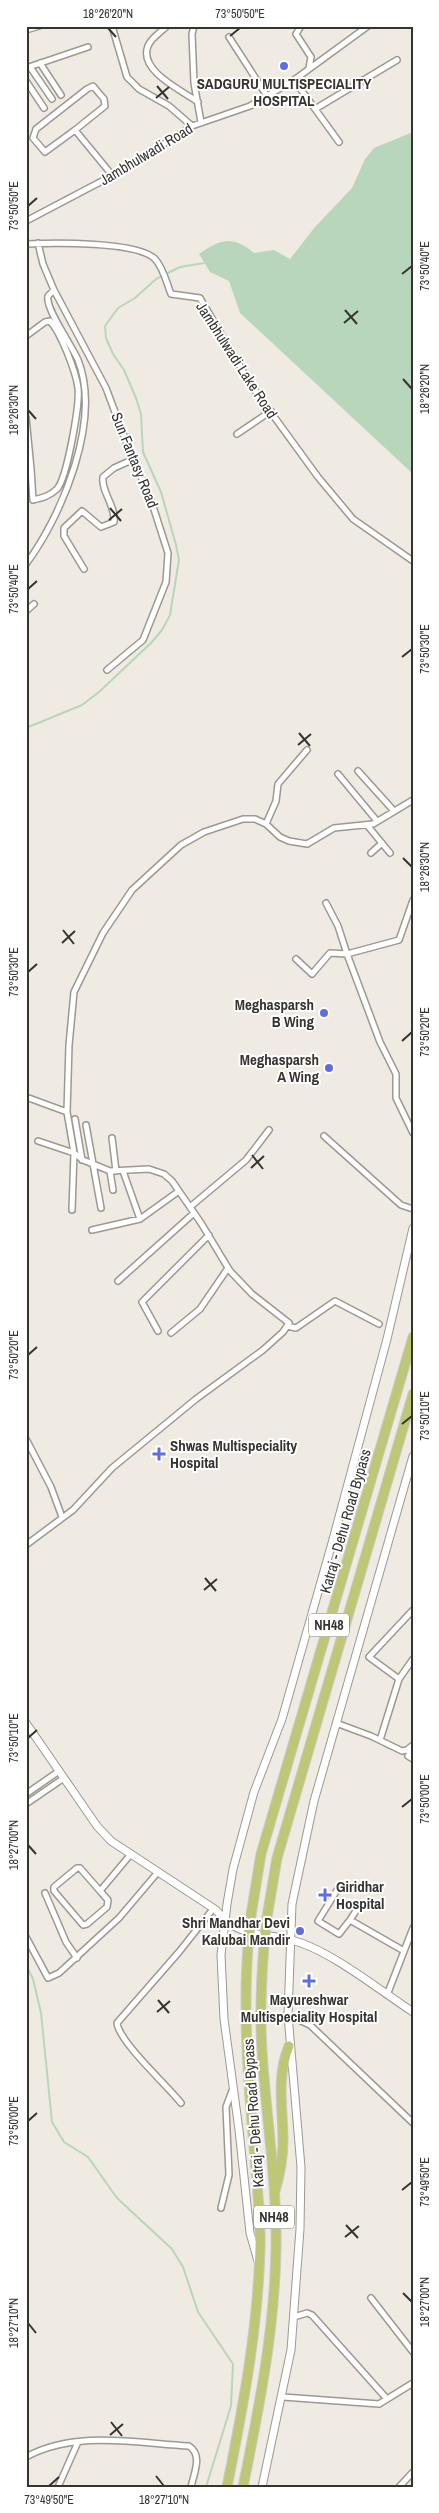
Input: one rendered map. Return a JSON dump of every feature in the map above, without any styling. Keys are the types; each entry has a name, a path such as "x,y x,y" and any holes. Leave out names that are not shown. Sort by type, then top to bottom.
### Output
{"highway":[{"name":"Katraj - Dehu Road Bypass","path":"227,2487 247,2388 257,2309 259,2265 256,2171 246,2052 244,1994 251,1915 262,1854 413,1337"},
{"name":"Katraj - Dehu Road Bypass","path":"243,2487 262,2390 273,2310 276,2246 260,1995 267,1917 277,1858 413,1394"},
{"path":"273,2199 281,2168 283,2142 280,2090 284,2059 289,2046"}],"street":[{"path":"26,30 39,26"},
{"path":"112,26 127,77 139,89 169,106 192,126"},
{"path":"167,26 148,46 150,63 161,79 198,102"},
{"path":"194,26 192,34 201,122"},
{"path":"301,26 296,34 311,56 310,68"},
{"name":"Jambhulwadi Road","path":"26,221 112,176 192,126 243,110 294,80 368,26"},
{"path":"229,37 267,96"},
{"path":"52,99 28,68 88,48"},
{"path":"315,109 397,60"},
{"path":"40,63 61,94"},
{"path":"294,80 339,142"},
{"path":"26,81 44,108"},
{"path":"93,86 104,99 105,106 74,130 45,152 33,138 36,129 93,86"},
{"path":"74,130 112,176"},
{"name":"Sun Fantasy Road","path":"38,243 43,264 54,290 106,388 162,527 168,553 166,582 143,640 107,670"},
{"name":"Jambhulwadi Lake Road","path":"26,244 108,246 143,251 156,259 171,294 200,298 251,385 318,477 353,519 413,561"},
{"path":"26,564 51,528 63,502 77,455 85,411 87,391 83,373 68,339 48,305 48,296 54,290"},
{"path":"26,336 45,322 50,321 70,360 78,389 76,423 58,487 46,497 33,500 26,420"},
{"path":"237,434 271,411"},
{"path":"84,569 64,536 64,528 82,511 96,525 101,527 114,522 115,512 102,482 103,477 114,468 134,459"},
{"path":"26,611 34,604"},
{"path":"266,824 276,801 278,784 307,750"},
{"path":"358,771 394,811"},
{"path":"338,774 377,821"},
{"path":"72,1210 74,1153 67,1112 69,1045 74,992 103,933 132,890 172,851 204,832 243,819 255,819 266,824 289,841 307,844 334,828 367,825 377,821 413,800"},
{"path":"367,825 390,853"},
{"path":"371,853 382,843"},
{"path":"296,959 312,974 330,953 347,954 399,940 413,900"},
{"path":"326,903 338,926 380,1042 396,1074 396,1098 413,1133"},
{"path":"26,1098 67,1112"},
{"path":"75,1119 82,1160"},
{"path":"86,1125 102,1208"},
{"path":"190,1207 246,1160 269,1130"},
{"path":"324,1136 401,1205 413,1209"},
{"path":"112,1138 113,1190"},
{"path":"26,1545 73,1510 112,1468 196,1399 263,1350 289,1323 252,1294 228,1268 209,1234 179,1191 172,1182 156,1170 113,1171 82,1160 74,1153 38,1141"},
{"path":"123,1172 140,1218"},
{"path":"92,1230 140,1218 179,1191"},
{"path":"118,1281 194,1213"},
{"path":"259,2265 250,2233 221,1985 221,1955 233,1870 254,1792 282,1720 387,1339 413,1228"},
{"path":"158,1331 142,1302 209,1234"},
{"path":"171,1333 200,1309 228,1268"},
{"path":"287,1326 296,1328 335,1301 379,1324"},
{"path":"26,1439 51,1487 62,1517"},
{"path":"262,2487 283,2397 291,2350 294,2317 301,2167 297,2132 296,2094 289,2046 288,2015 290,1939 294,1896 314,1801 413,1456"},
{"path":"399,1679 369,1657 413,1610"},
{"path":"380,1740 399,1679 413,1659"},
{"path":"26,1723 104,1836 213,1909 226,1923 245,1932 290,1939 311,1946 413,2012"},
{"path":"336,1723 380,1740 402,1751 407,1750 413,1744"},
{"path":"413,1749 408,1756 413,1759"},
{"path":"26,1794 59,1771"},
{"path":"26,1804 64,1778"},
{"path":"100,1891 131,1854"},
{"path":"80,1868 100,1891 109,1903 83,1925 54,1891 54,1887 74,1870 80,1868"},
{"path":"26,1937 48,1978 59,1973 119,1918 158,1872"},
{"path":"339,1887 318,1921 340,1934 361,1903"},
{"path":"45,1893 66,1942 77,1958"},
{"path":"181,2103 127,2042 117,2023 184,1946 213,1909"},
{"path":"350,1920 404,1951"},
{"path":"387,1995 413,1928"},
{"path":"288,2015 310,2025 413,2123"},
{"path":"221,2208 229,2175 226,2107 233,2090"},
{"path":"371,2298 413,2352"},
{"path":"294,2317 307,2313 312,2316 387,2400"},
{"path":"283,2397 379,2404 413,2383"},
{"path":"26,2457 43,2448 106,2439 189,2446 196,2452 197,2459 191,2487"},
{"path":"58,2487 78,2442"},
{"path":"399,2487 413,2472"}],"shaded area":[{"path":"413,132 413,474 240,313 229,281 210,272 199,254 220,242 233,241 254,253 274,250 290,259 315,227 352,188 365,159 374,148"}],"waterway":[{"path":"26,728 82,705 99,692 151,643 162,630 170,615 179,560 176,545 161,492 143,452 141,414 136,398 124,370 113,354 106,338 105,326 118,308 135,298 156,279 180,267 204,263"},
{"path":"26,1965 33,1979 41,2013 52,2122 64,2142 88,2157 117,2198 172,2249 183,2267 198,2312 233,2364 231,2406 206,2487"}],"place":[{"name":"SADGURU MULTISPECIALITY HOSPITAL","path":"284,66"},
{"name":"Meghasparsh B Wing","path":"324,1013"},
{"name":"Meghasparsh A Wing","path":"329,1068"},
{"name":"Shwas Multispeciality Hospital","path":"159,1454"},
{"name":"Giridhar Hospital","path":"325,1895"},
{"name":"Shri Mandhar Devi Kalubai Mandir","path":"300,1931"},
{"name":"Mayureshwar Multispeciality Hospital","path":"309,1981"}]}
